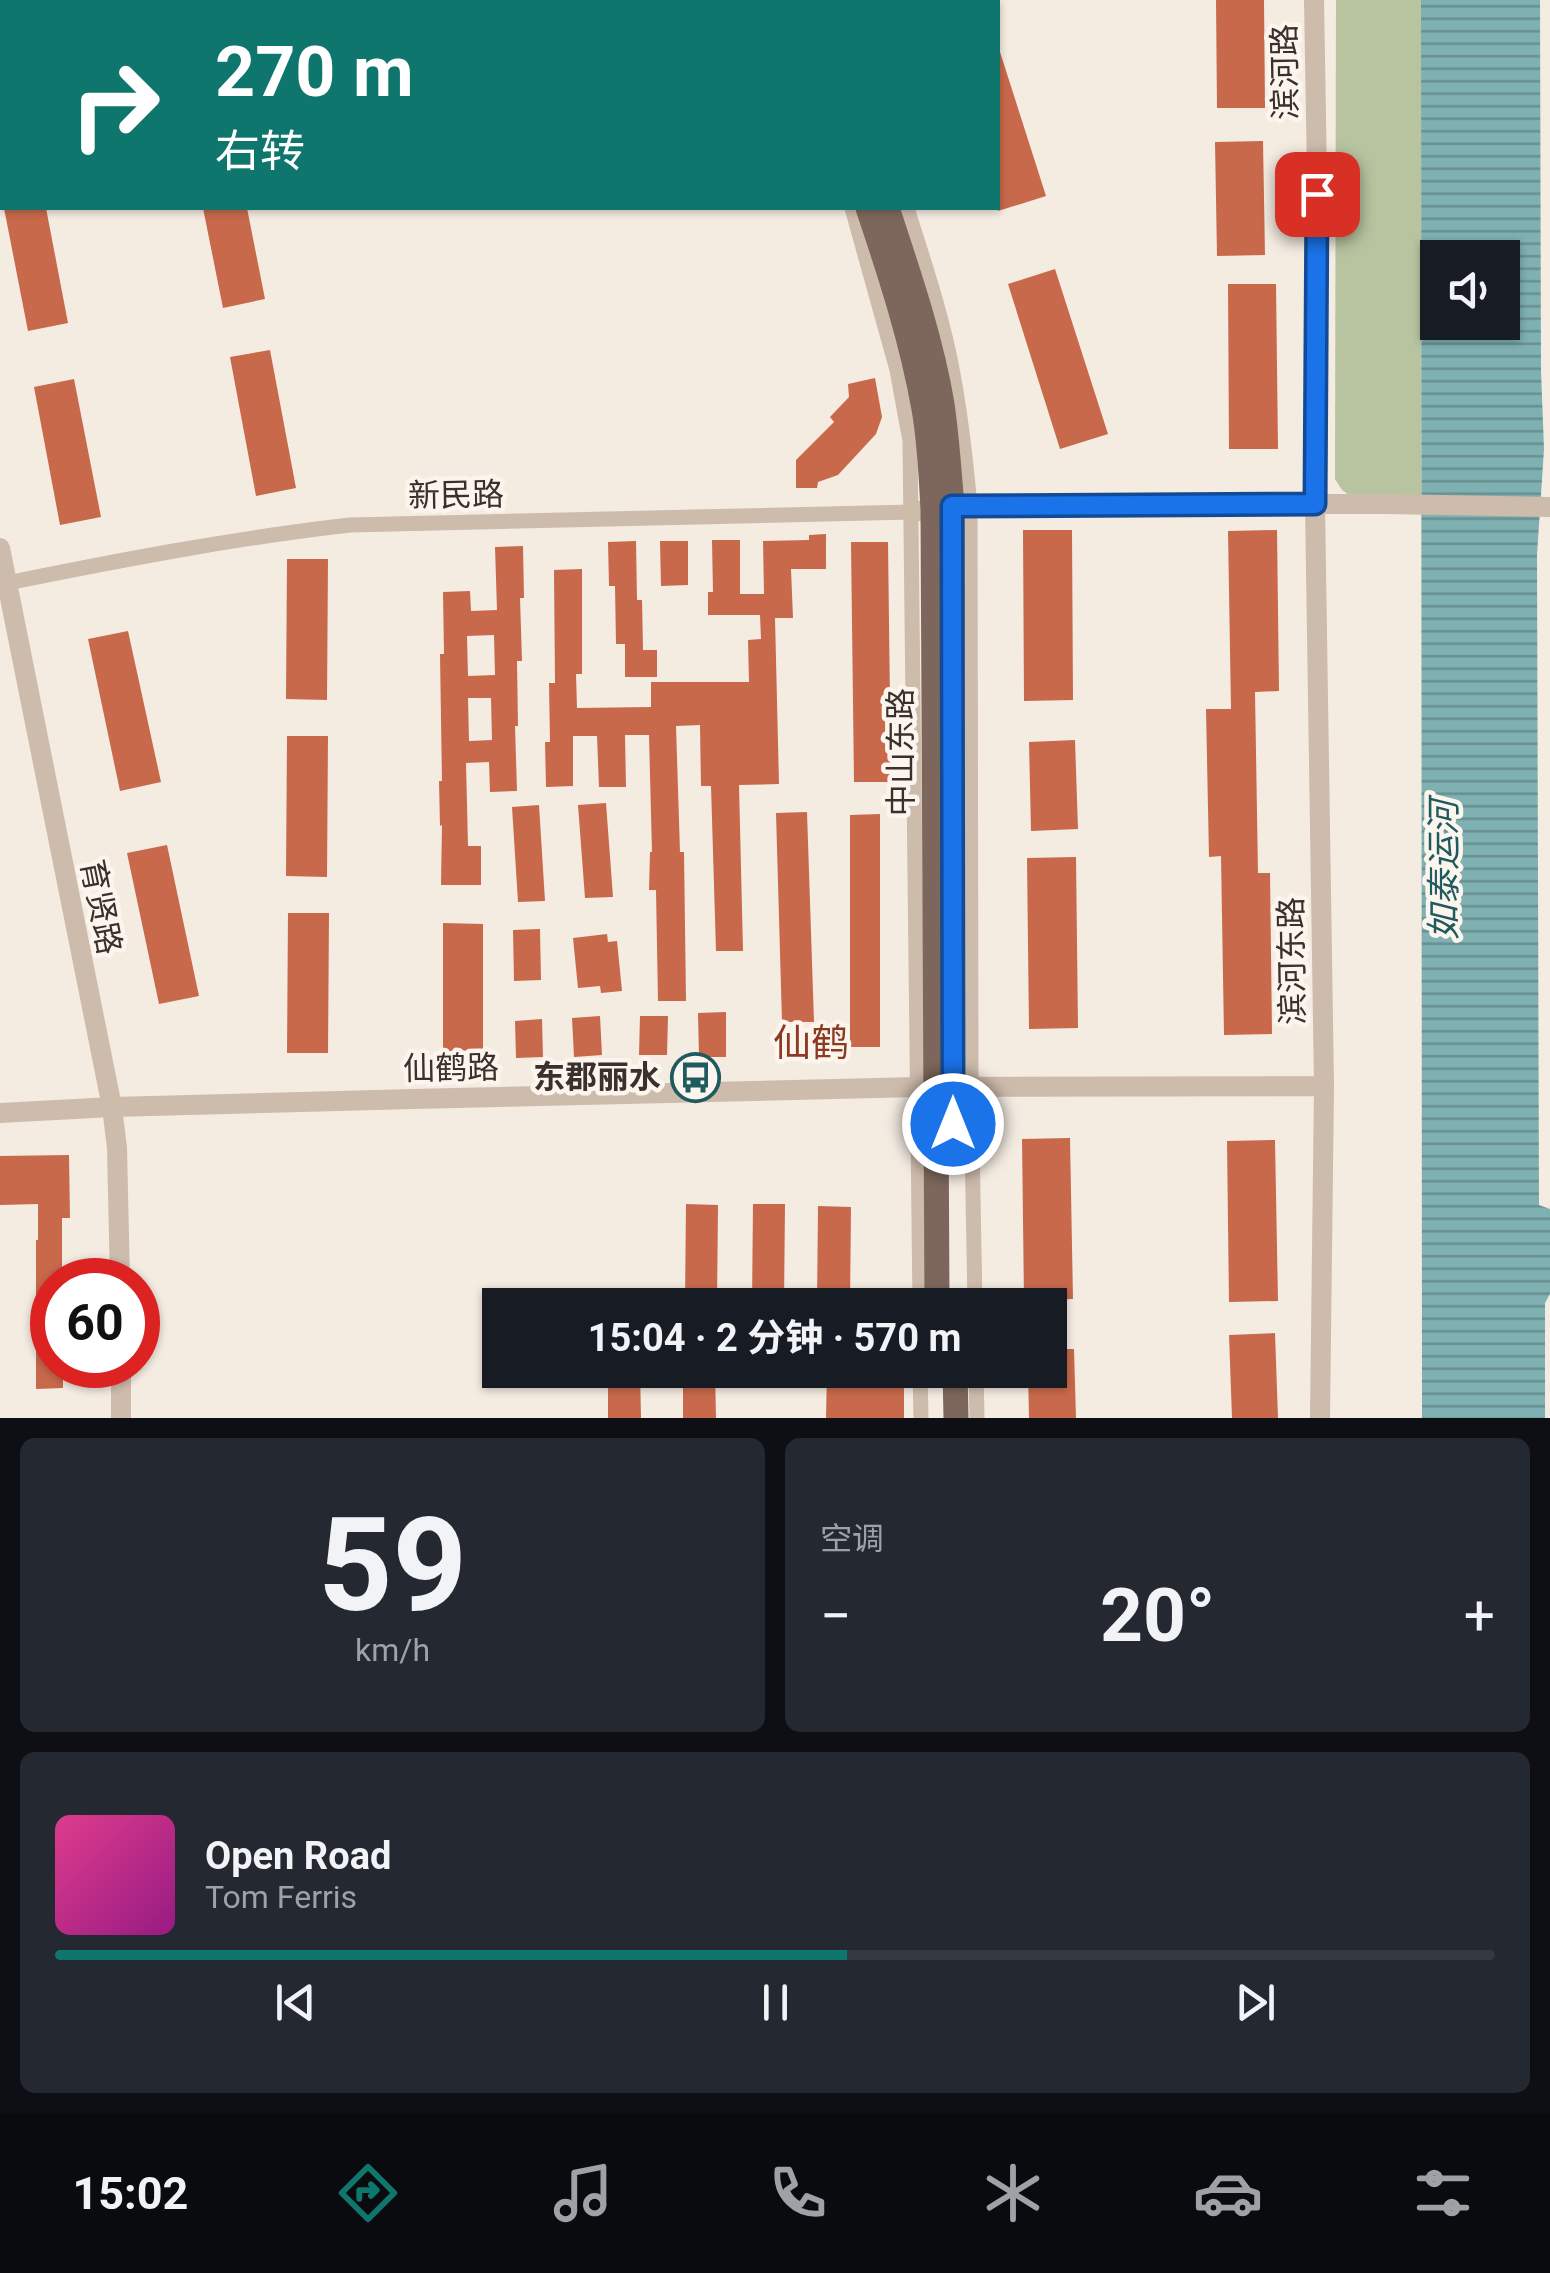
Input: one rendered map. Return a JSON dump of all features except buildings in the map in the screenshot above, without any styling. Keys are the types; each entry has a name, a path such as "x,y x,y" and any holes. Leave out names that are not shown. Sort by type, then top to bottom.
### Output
{"main road":[{"name":"中山东路","path":"869,210 918,380 941,508"},
{"name":"中山东路","path":"889,210 942,404 944,1087 938,1288"},
{"name":"中山东路","path":"944,1087 954,1288"},
{"path":"938,1388 938,1418"},
{"path":"955,1388 956,1418"}],"street":[{"name":"滨河路","path":"1314,0 1318,232 1315,504"},
{"path":"853,210 897,370 910,442 941,508"},
{"path":"908,210 953,372 964,450 941,508 944,1087 922,1288"},
{"name":"滨河东路","path":"1315,504 1324,1086 1320,1418"},
{"path":"941,508 1550,506"},
{"name":"新民路","path":"7,583 157,554 350,525 941,508"},
{"name":"育贤路","path":"0,548 112,1107 118,1148 120,1258"},
{"name":"仙鹤路","path":"0,1113 944,1087 1324,1086"},
{"path":"944,1087 973,1288"},
{"path":"120,1388 121,1418"},
{"path":"920,1388 920,1418"},
{"path":"976,1388 977,1418"}],"green space":[{"path":"1336,0 1421,0 1421,498 1353,498 1335,479"}],"water":[{"name":"如泰运河","path":"1421,0 1540,0 1544,449 1537,555 1539,1205 1550,1209 1545,1418 1422,1418 1421,340 1520,340 1520,240 1421,240"}],"place":[{"name":"东郡丽水","path":"696,1077"}],"district":[{"name":"仙鹤","path":"811,1043"}],"route":[{"path":"953,1124 952,506 1315,504 1317,194"}]}
